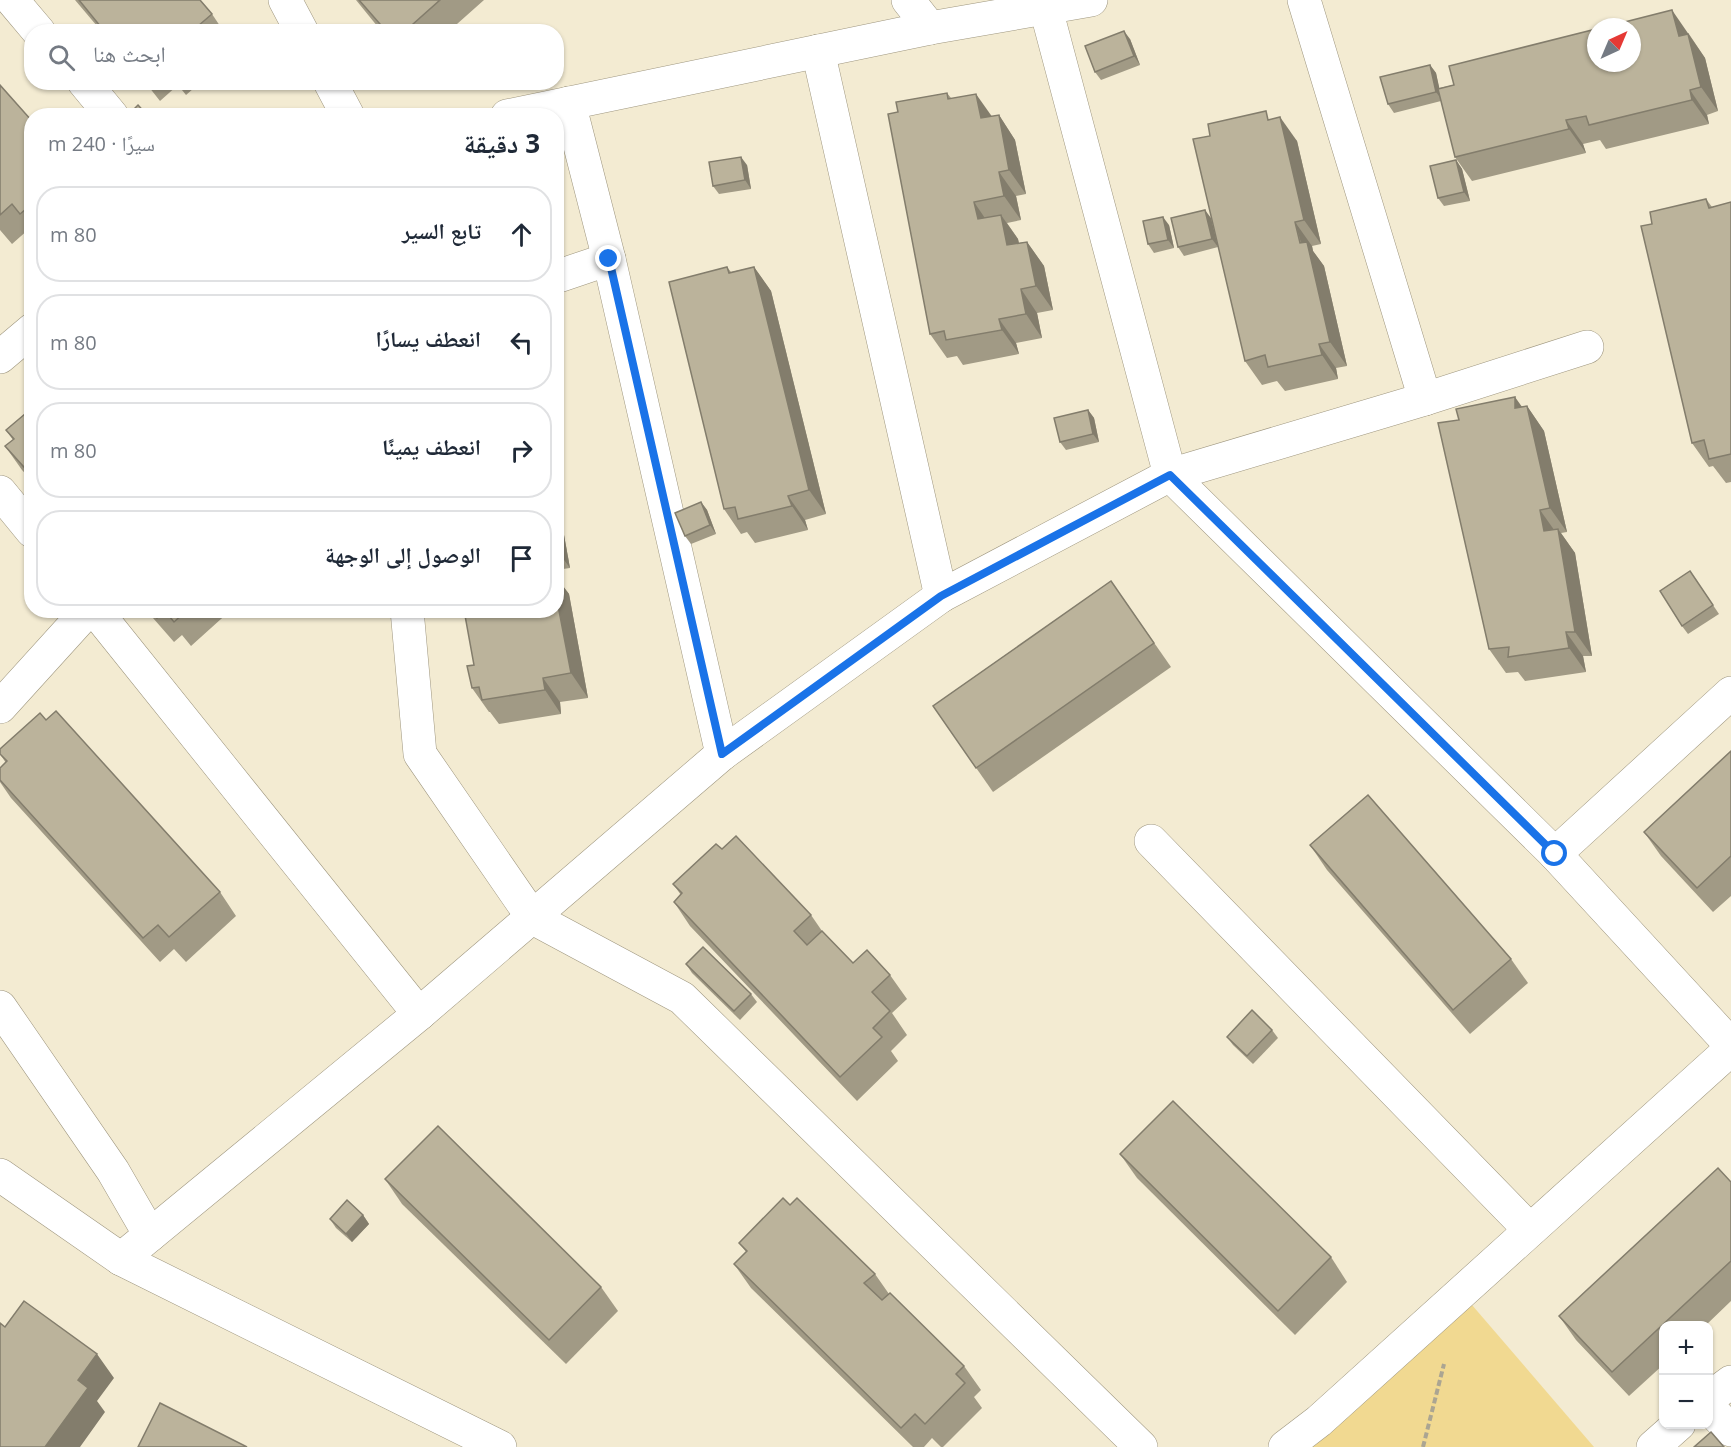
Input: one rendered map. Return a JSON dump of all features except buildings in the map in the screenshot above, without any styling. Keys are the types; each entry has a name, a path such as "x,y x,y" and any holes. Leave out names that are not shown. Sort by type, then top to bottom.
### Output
{"street":[{"path":"12,0 32,24"},
{"path":"285,0 298,24"},
{"path":"908,0 930,28"},
{"path":"545,108 930,28 1091,0"},
{"path":"1304,0 1425,399"},
{"path":"1046,9 1170,475 1555,854 1731,1047 1319,1420 1285,1447"},
{"path":"818,51 941,596"},
{"path":"91,90 105,108"},
{"path":"334,90 344,108"},
{"path":"569,103 609,259 722,754"},
{"path":"564,274 609,259"},
{"path":"0,357 24,337"},
{"path":"121,1259 419,1014 722,754 941,596 1170,475 1425,399 1587,347"},
{"path":"0,492 24,521"},
{"path":"0,707 81,618"},
{"path":"101,618 419,1014"},
{"path":"408,618 420,754 533,918 682,998 1141,1447"},
{"path":"1555,854 1731,693"},
{"path":"1151,841 1530,1230"},
{"path":"0,1007 113,1171 150,1235"},
{"path":"0,1175 121,1259 500,1447"},
{"path":"1713,1395 1731,1382"},
{"path":"1713,1412 1731,1430"},
{"path":"1653,1447 1674,1429"}],"path":[{"path":"1423,1447 1446,1358"}],"shaded area":[{"path":"1472,1305 1594,1447 1302,1447"}],"route":[{"path":"609,259 722,754 941,596 1170,475 1555,854"}]}
